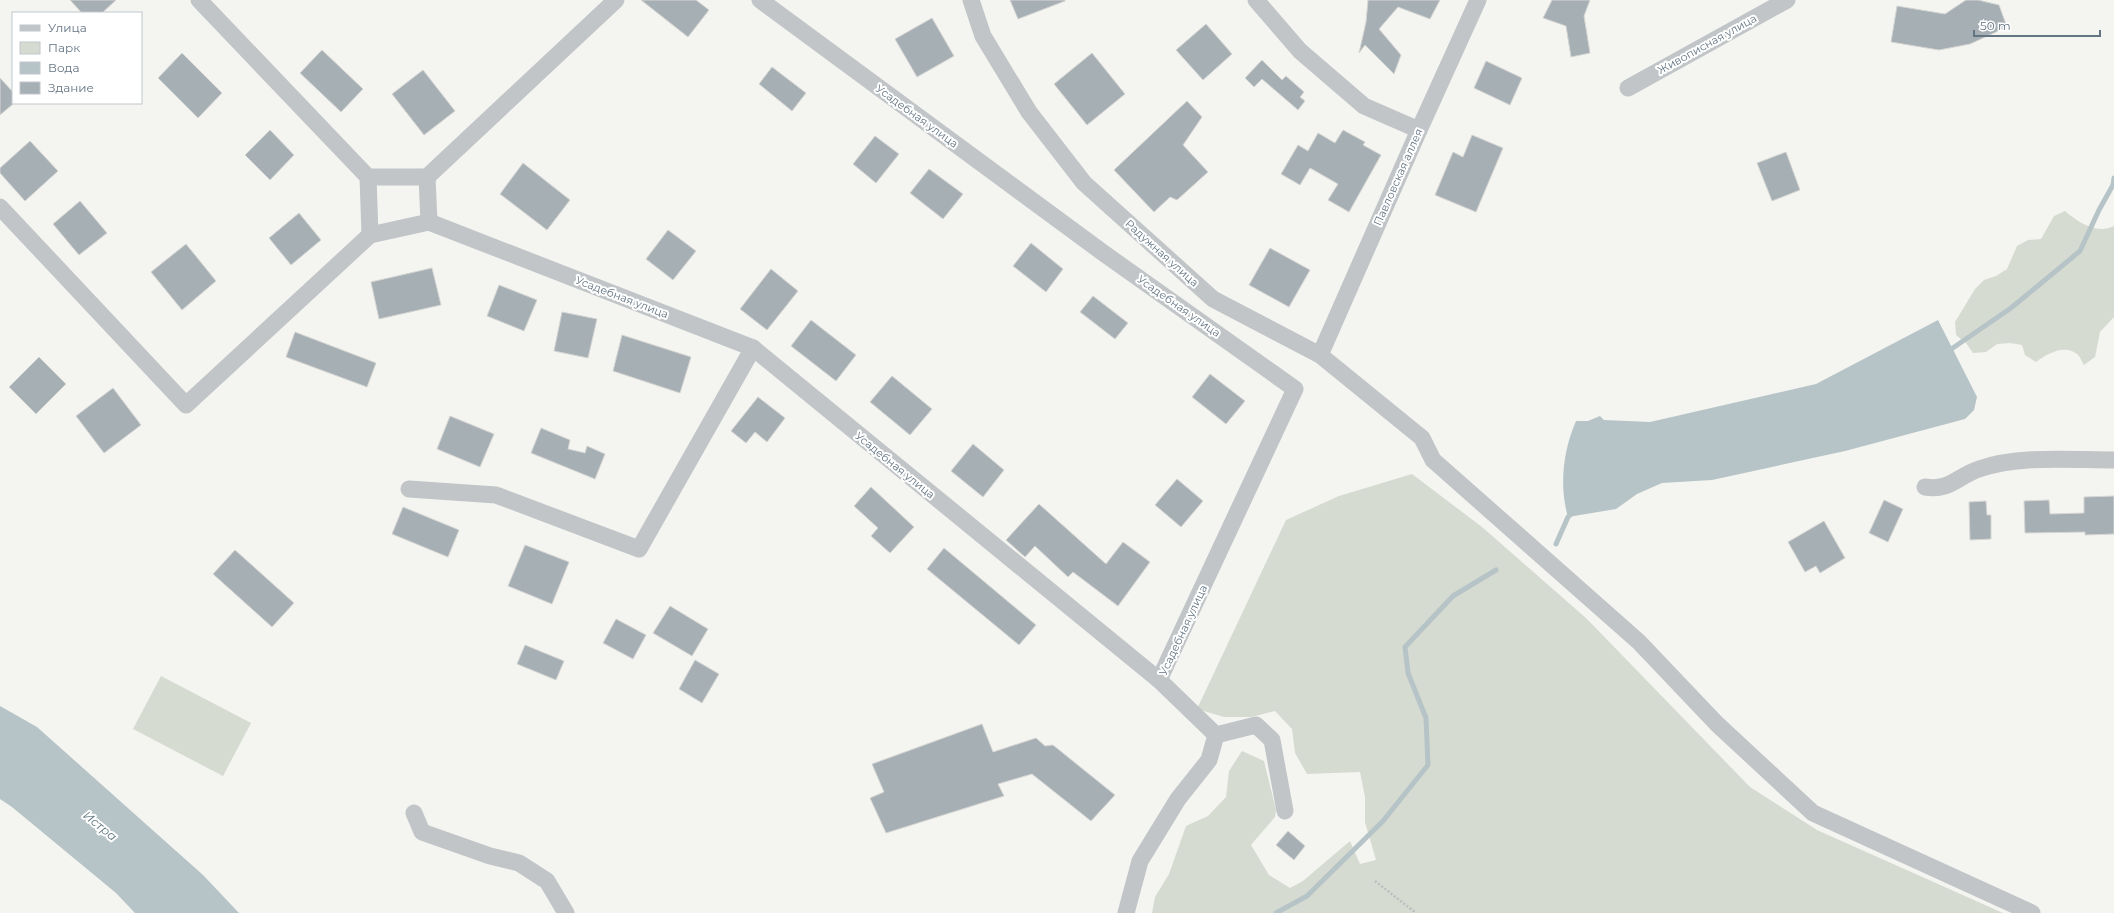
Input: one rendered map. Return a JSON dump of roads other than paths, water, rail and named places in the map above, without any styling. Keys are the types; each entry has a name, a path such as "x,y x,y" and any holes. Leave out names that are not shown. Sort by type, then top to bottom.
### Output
{"street":[{"path":"199,0 368,177 370,235"},
{"path":"368,177 427,177 616,0"},
{"name":"Усадебная улица","path":"429,222 753,348 1159,680 1295,389 1096,247 760,0"},
{"name":"Радужная улица","path":"971,0 984,36 1029,112 1084,183 1213,299 1320,356 1422,438 1433,460 1639,642 1717,724 1813,813 2032,913"},
{"path":"1256,0 1300,51 1364,106 1419,130"},
{"name":"Павловская аллея","path":"1320,356 1478,0"},
{"name":"Живописная улица","path":"1628,88 1787,0"},
{"path":"0,207 186,405 370,235 429,222 427,177"},
{"path":"409,489 496,495 639,549 753,348"},
{"path":"1925,488 1936,489 1945,487 1978,469 2016,461 2114,460"},
{"path":"1159,680 1216,735"},
{"path":"1216,735 1256,725 1272,740 1285,811"},
{"path":"1126,913 1140,861 1178,799 1209,760 1216,735"},
{"path":"414,813 422,832 490,856 519,863 547,881 566,913"}],"water":[{"path":"1938,320 1977,397 1974,410 1965,419 1845,451 1712,480 1662,483 1637,494 1616,509 1568,517 1565,505 1563,481 1565,456 1576,421 1588,421 1600,416 1604,420 1650,422 1816,384"},
{"name":"Истра","path":"0,706 37,727 203,875 239,913 135,913 116,893 12,807 0,799"}],"waterway":[{"path":"1947,352 2011,308 2080,251 2099,210 2113,185 2114,178"},
{"path":"1556,544 1568,517 1573,512"},
{"path":"1276,913 1307,896 1383,821 1428,765 1426,718 1408,673 1405,647 1453,596 1496,570"}]}
